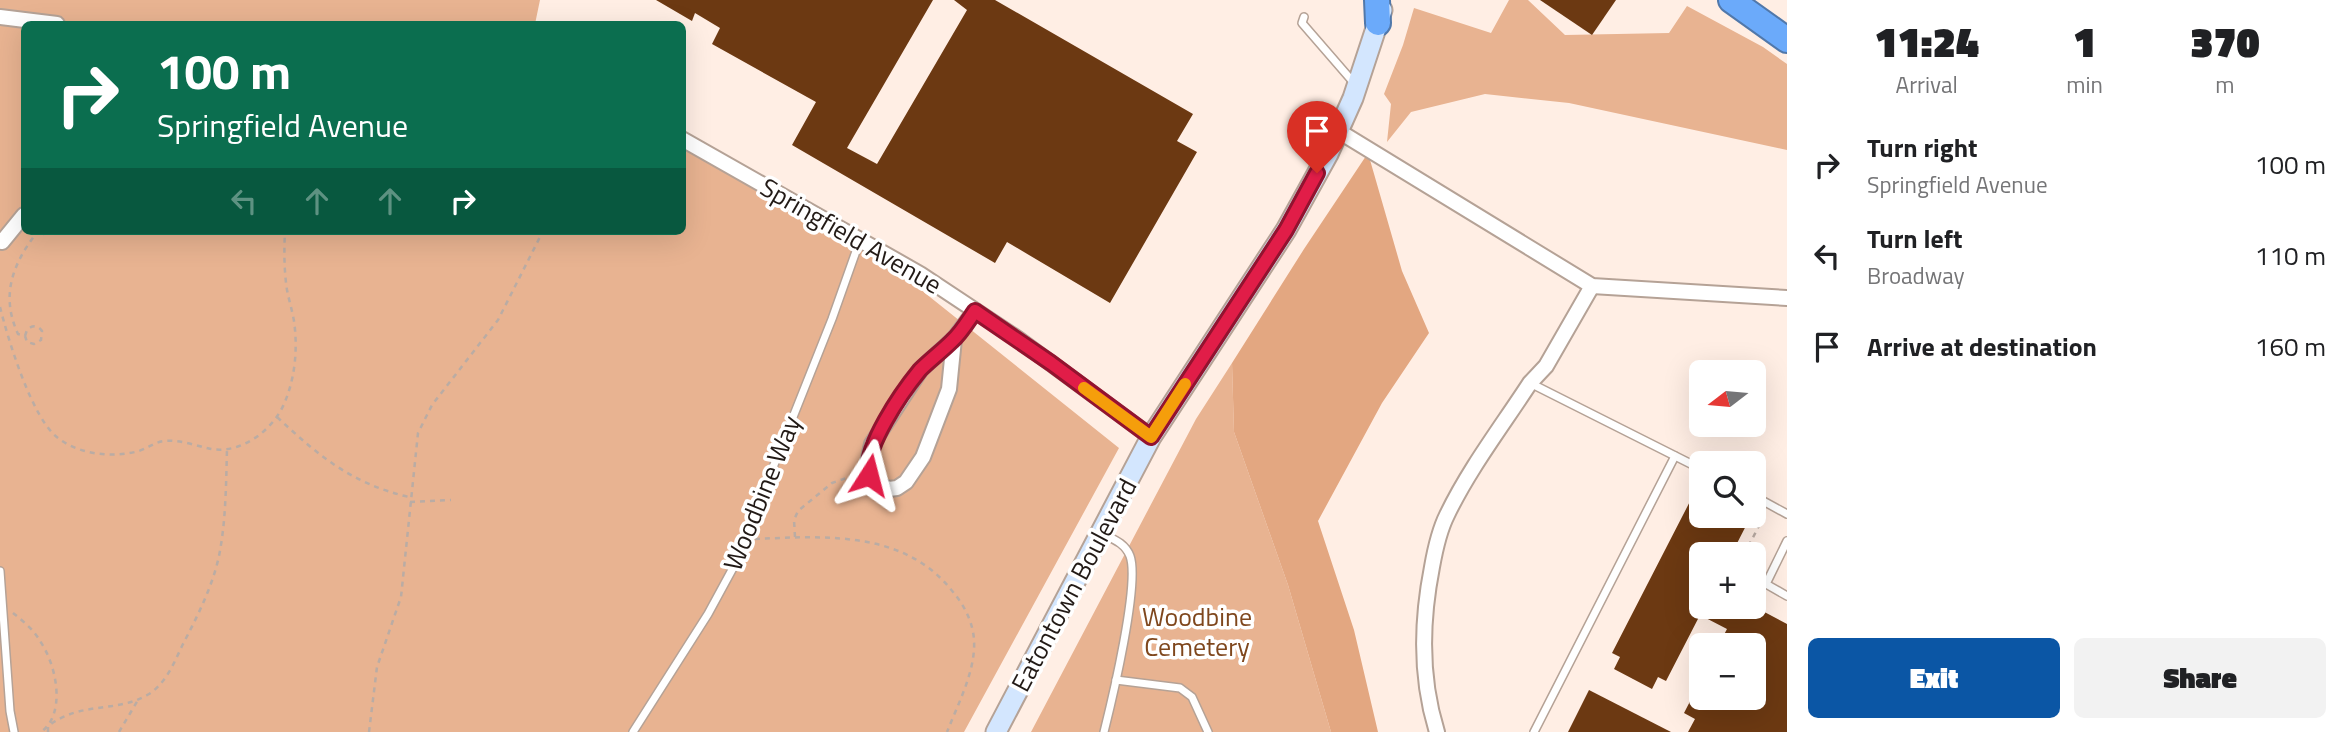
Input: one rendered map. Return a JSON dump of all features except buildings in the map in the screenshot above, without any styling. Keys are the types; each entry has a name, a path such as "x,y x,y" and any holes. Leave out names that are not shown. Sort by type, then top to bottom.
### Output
{"highway":[{"path":"1731,0 1787,40"}],"street":[{"name":"Eatontown Boulevard","path":"996,732 1151,437 1286,230 1340,132 1380,8"},
{"path":"0,17 33,21"},
{"path":"1340,132 1592,286 1787,298"},
{"name":"Springfield Avenue","path":"686,141 920,274 1051,363 1151,437"},
{"path":"1,245 21,219"},
{"path":"1437,732 1429,709 1423,650 1427,590 1446,517 1530,383 1546,366 1592,286"},
{"path":"954,339 949,389 923,457 906,482 889,489 877,485 868,472 868,456 872,444 921,369 954,339 975,311"}],"lane":[{"path":"1304,17 1302,23 1356,86"},
{"name":"Woodbine Way","path":"633,732 723,589 832,319 860,239"},
{"path":"1530,383 1689,463"},
{"path":"1534,732 1675,456"},
{"path":"1766,503 1787,514"},
{"path":"1101,533 1123,545 1129,553 1132,565 1129,610 1104,732"},
{"path":"1787,541 1766,584 1787,596"},
{"path":"0,571 13,732"},
{"path":"1116,680 1180,688 1188,692 1209,732"}],"path":[{"path":"25,336 26,330 32,326 42,331 42,338 36,344 27,342 25,336 16,331 7,312 5,292 11,267 34,235"},
{"path":"0,307 27,390 49,428 61,440 94,454 108,455 137,451 169,441 227,449 256,437 277,416 290,385 296,345 285,273 285,235"},
{"path":"369,732 377,667 401,597 416,441 426,416 498,320 541,235"},
{"path":"1,313 7,312"},
{"path":"277,416 318,455 339,470 383,491 410,500 451,500"},
{"path":"41,732 77,710 126,704 138,699 155,690 167,676 201,608 215,572 223,523 227,449"},
{"path":"795,537 794,520 799,511 832,482 868,472"},
{"path":"1750,542 1769,505"},
{"path":"745,539 850,537 886,546 930,568 955,594 965,609 974,640 973,657 965,687 947,732"},
{"path":"1,589 10,610 39,638 51,662 55,699 48,732"},
{"path":"119,732 138,699"}],"green space":[{"path":"0,0 540,0 536,21 21,21 21,235 686,235 686,144 856,238 1119,448 964,732 0,732"},
{"path":"1509,0 1528,0 1565,35 1669,33 1687,6 1763,47 1787,64 1787,150 1569,103 1485,94 1411,112 1387,142 1391,104 1384,94 1414,8 1491,33"},
{"name":"Woodbine Cemetery","path":"1232,363 1234,432 1288,585 1331,732 1031,732 1196,419"}],"shaded area":[{"path":"1368,153 1402,271 1429,333 1382,403 1318,521 1354,630 1378,732 1331,732 1288,585 1234,432 1232,363"}],"slow traffic":[{"path":"1084,388 1151,437 1185,384"}],"route":[{"path":"869,475 868,456 872,444 909,385 921,369 954,339 975,311 1018,339 1151,437 1286,230 1317,173"}]}
